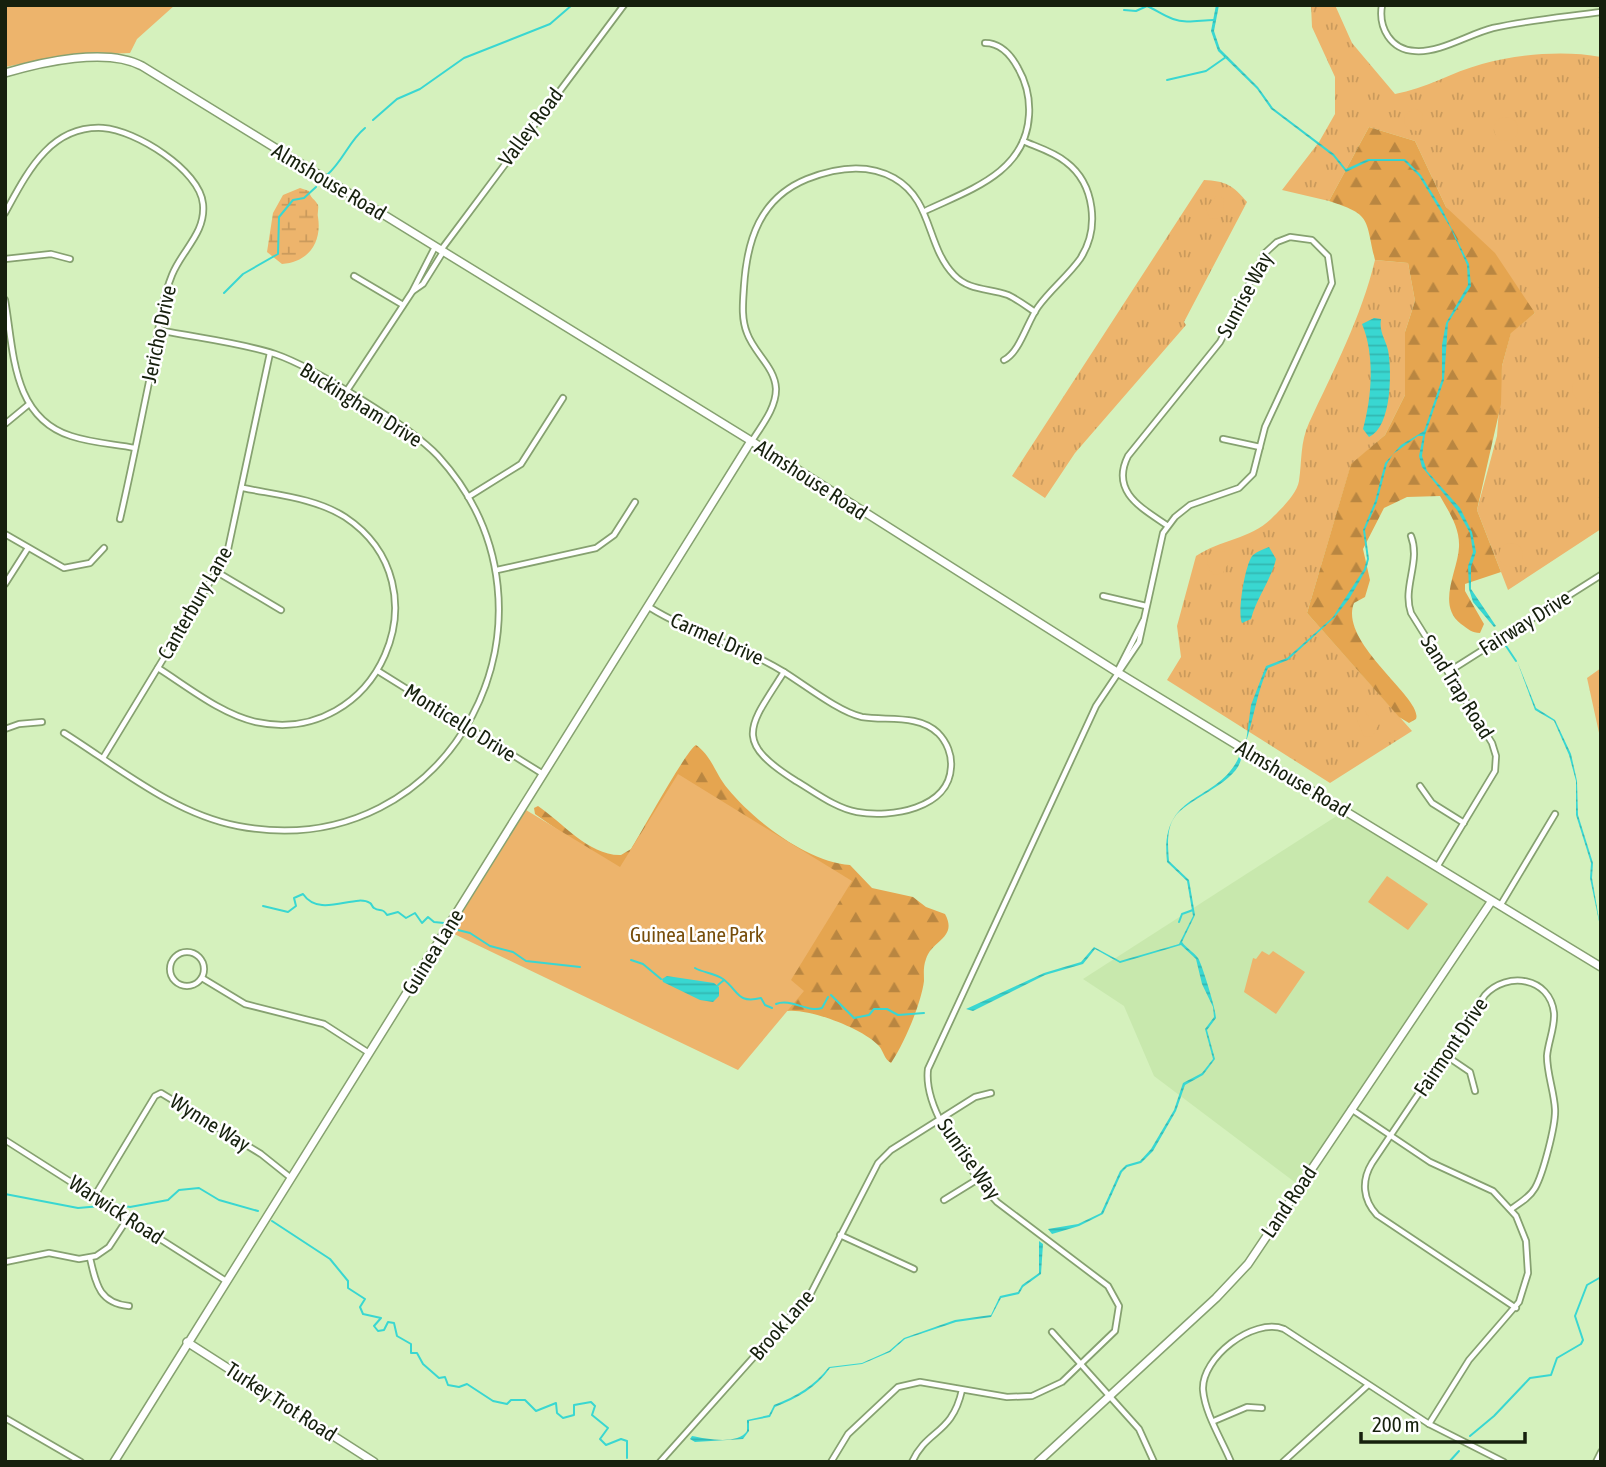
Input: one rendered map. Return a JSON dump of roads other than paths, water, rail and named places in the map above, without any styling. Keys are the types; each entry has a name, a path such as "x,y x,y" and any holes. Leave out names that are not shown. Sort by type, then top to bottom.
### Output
{"street":[{"name":"Valley Road","path":"439,250 624,5"},
{"path":"1382,5 1381,20 1388,37 1397,45 1416,51 1494,28 1601,12"},
{"path":"925,211 999,173 1014,157 1023,141 1029,110 1023,78 1003,49 985,43"},
{"name":"Almshouse Road","path":"5,73 44,63 107,57 126,59 751,442 1117,672 1601,967"},
{"name":"Jericho Drive","path":"5,213 42,154 65,136 85,129 105,128 125,133 184,169 200,190 203,219 172,275 120,519"},
{"path":"1004,360 1012,354 1035,312 1081,257 1089,238 1092,212 1086,186 1068,163 1023,141"},
{"path":"751,442 769,413 775,394 773,375 746,332 743,310 748,249 764,213 784,193 804,180 856,168 875,171 899,181 914,194 925,211 943,259 956,276 967,285 1009,295 1035,312"},
{"name":"Sunrise Way","path":"831,1462 848,1434 898,1387 920,1382 1007,1397 1032,1396 1058,1385 1109,1340 1118,1326 1119,1307 1113,1292 997,1202 978,1179 930,1100 927,1084 933,1053 1096,706 1143,621 1160,543 1168,526 1190,505 1245,483 1256,467 1265,427 1332,283 1328,256 1320,246 1302,237 1283,239 1265,253 1220,342 1124,463 1122,481 1131,500 1168,526"},
{"path":"412,292 423,284 439,250"},
{"path":"346,392 439,250"},
{"path":"5,259 51,254 70,259"},
{"path":"354,276 403,305"},
{"path":"5,300 20,390 28,405 48,425 72,436 135,448"},
{"name":"Buckingham Drive","path":"64,733 178,804 203,816 254,828 300,830 343,822 399,796 432,770 466,726 482,699 494,663 500,614 497,570 488,538 468,497 427,446 315,373 271,353 159,330"},
{"name":"Canterbury Lane","path":"103,758 218,572 230,544 271,353"},
{"path":"468,497 521,464 563,398"},
{"path":"5,424 28,405"},
{"path":"1223,439 1260,447"},
{"name":"Guinea Lane","path":"114,1462 751,442"},
{"path":"158,668 234,715 255,722 281,724 308,721 333,712 356,697 378,671 391,639 395,609 389,575 371,541 348,520 322,505 243,488"},
{"path":"497,570 596,548 614,536 635,502"},
{"path":"5,534 57,566 71,568 90,563 104,548"},
{"name":"Sand Trap Road","path":"1411,536 1415,554 1409,606 1496,753 1492,777 1437,868"},
{"path":"5,584 28,548"},
{"path":"218,572 281,610"},
{"name":"Fairway Drive","path":"1448,672 1601,575"},
{"path":"1103,596 1146,606"},
{"name":"Carmel Drive","path":"649,607 686,628 749,651 784,671 855,715 915,721 932,728 946,743 950,756 950,776 945,788 934,799 916,808 863,813 838,806 767,762 756,747 753,728 756,717 784,671"},
{"name":"Monticello Drive","path":"378,671 543,774"},
{"path":"5,729 19,724 42,722"},
{"path":"1420,786 1432,803 1464,822"},
{"path":"1500,907 1555,814"},
{"name":"Land Road","path":"1038,1462 1216,1298 1248,1264 1491,902"},
{"path":"183,952 197,954 204,965 202,978 189,986 178,982 170,969 173,959 183,952"},
{"path":"202,978 244,1004 324,1024 369,1053"},
{"name":"Fairmont Drive","path":"1511,1209 1535,1188 1555,1115 1547,1058 1554,1016 1549,998 1536,985 1523,980 1507,980 1485,995 1366,1176 1365,1192 1373,1210 1516,1308"},
{"path":"1445,1055 1470,1072 1475,1091"},
{"name":"Wynne Way","path":"94,1196 155,1096 161,1093 261,1154 291,1178"},
{"name":"Brook Lane","path":"660,1462 811,1293 878,1163 891,1150 940,1118 975,1097 991,1093"},
{"path":"1351,1109 1436,1165 1484,1185 1511,1209 1524,1234 1529,1261 1525,1286 1516,1308 1469,1360 1429,1424"},
{"name":"Warwick Road","path":"5,1140 226,1280"},
{"path":"944,1199 978,1179"},
{"path":"5,1262 49,1253 90,1258 109,1247 128,1218"},
{"path":"840,1236 914,1269"},
{"path":"90,1258 102,1296 116,1305 129,1306"},
{"path":"1231,1462 1204,1394 1206,1373 1213,1362 1243,1334 1263,1325 1283,1329 1429,1424 1504,1462"},
{"path":"1052,1332 1139,1429 1154,1462"},
{"name":"Turkey Trot Road","path":"187,1342 374,1462"},
{"path":"1283,1462 1368,1385"},
{"path":"912,1462 919,1450 951,1419 962,1389"},
{"path":"1214,1420 1247,1407 1262,1408"},
{"path":"5,1418 81,1462"},
{"path":"1596,1462 1601,1452"}],"water":[{"path":"1216,5 1219,5 1214,31 1220,49 1258,87 1273,108 1334,154 1346,169 1368,159 1405,159 1421,175 1442,209 1469,264 1471,286 1448,323 1444,380 1425,435 1422,456 1427,471 1460,508 1472,532 1476,552 1471,567 1471,589 1496,626 1494,627 1473,602 1469,589 1468,566 1473,552 1470,533 1457,510 1422,467 1419,456 1423,436 1418,436 1393,454 1401,445 1424,431 1442,379 1442,345 1446,323 1468,285 1467,265 1450,227 1419,176 1404,161 1369,161 1346,172 1333,156 1271,109 1257,89 1218,51 1211,31"},
{"path":"1374,318 1381,319 1388,350 1390,384 1382,422 1377,431 1369,437 1363,429 1370,390 1370,362 1362,324"},
{"path":"1393,454 1387,464 1377,502 1365,530 1369,559 1366,570 1334,618 1288,660 1268,668 1246,742 1251,705 1266,666 1287,658 1333,617 1364,569 1367,559 1363,530 1375,501 1385,463"},
{"path":"1269,547 1276,559 1274,567 1251,619 1242,623 1241,600 1247,568 1253,555"},
{"path":"1517,661 1536,708 1555,720 1571,754 1577,781 1578,815 1593,863 1592,878 1601,931 1590,878 1591,863 1576,815 1576,781 1569,755 1554,721 1535,710"},
{"path":"1241,752 1240,762 1234,772 1177,815 1182,808 1220,781 1232,769"},
{"path":"1169,832 1169,861 1189,880 1195,915 1182,942 1198,958 1211,997 1216,1018 1207,1030 1215,1059 1203,1075 1185,1085 1176,1111 1153,1151 1141,1163 1127,1167 1122,1172 1103,1214 1079,1226 1052,1234 1048,1229 1078,1224 1101,1213 1120,1171 1126,1165 1140,1161 1151,1149 1174,1110 1183,1083 1202,1073 1213,1059 1205,1029 1214,1017 1213,1007 1202,984 1196,959 1181,945 1120,963 1095,949 1083,964 1045,975 973,1011 966,1009 1044,973 1081,962 1094,947 1120,961 1179,944 1193,916 1187,881 1167,862 1167,838"},
{"path":"667,976 714,983 719,987 719,996 713,1002 700,1000 663,982 662,979"},
{"path":"1039,1241 1043,1244 1041,1274 1023,1287 1019,1294 1001,1298 991,1317 956,1322 905,1339 890,1352 862,1364 830,1368 806,1392 775,1407 770,1417 749,1421 749,1431 743,1439 731,1440 747,1431 747,1420 769,1415 774,1405 804,1390 829,1367 862,1363 889,1351 904,1338 955,1320 991,1315 1000,1296 1018,1292 1022,1285 1039,1273"},
{"path":"692,1436 727,1440 695,1442 690,1439"}],"waterway":[{"path":"373,120 397,99 420,89 464,58 550,24 572,5"},
{"path":"1124,10 1136,11 1147,6 1178,20 1214,20"},
{"path":"1167,80 1206,71 1226,57"},
{"path":"327,175 365,128"},
{"path":"224,293 243,274 278,254 279,217 293,200 304,198 316,187"},
{"path":"1506,646 1516,661"},
{"path":"263,906 288,912 296,906 294,898 303,894 319,905 364,901 387,915 398,912 406,918 415,913 422,923 428,917 434,922 444,923"},
{"path":"1179,922 1182,914 1193,910"},
{"path":"454,929 470,933 490,946 513,952 526,961 580,967"},
{"path":"631,960 643,964 661,979"},
{"path":"695,968 723,979 743,998 761,998 765,1005 772,1008"},
{"path":"718,985 724,980"},
{"path":"831,995 854,1018 869,1015 874,1009 887,1009 898,1015 924,1013"},
{"path":"776,1004 788,1003 817,1009 822,1008 828,997"},
{"path":"114,1204 130,1207 168,1200 179,1190 199,1188 219,1200 258,1211"},
{"path":"5,1194 78,1208 101,1206 109,1209"},
{"path":"272,1221 330,1259 348,1281 348,1288 365,1299 360,1307 363,1314 381,1318 374,1326 378,1331 384,1330 388,1322 394,1323 397,1336 411,1344 411,1353 417,1353 423,1364 439,1378 445,1377 448,1385 459,1387 467,1384 493,1401 507,1404 511,1400 525,1400 536,1411 556,1403 557,1413 563,1418 574,1415 574,1405 591,1402 595,1406 592,1415 608,1428 600,1439 606,1445 621,1439 627,1441 627,1458"},
{"path":"1470,1436 1494,1416 1530,1378 1551,1375 1557,1358 1581,1344 1583,1340 1575,1316 1587,1285 1601,1277"},
{"path":"1449,1462 1459,1451"}],"park label":[{"name":"Guinea Lane Park","path":"697,935"}]}
